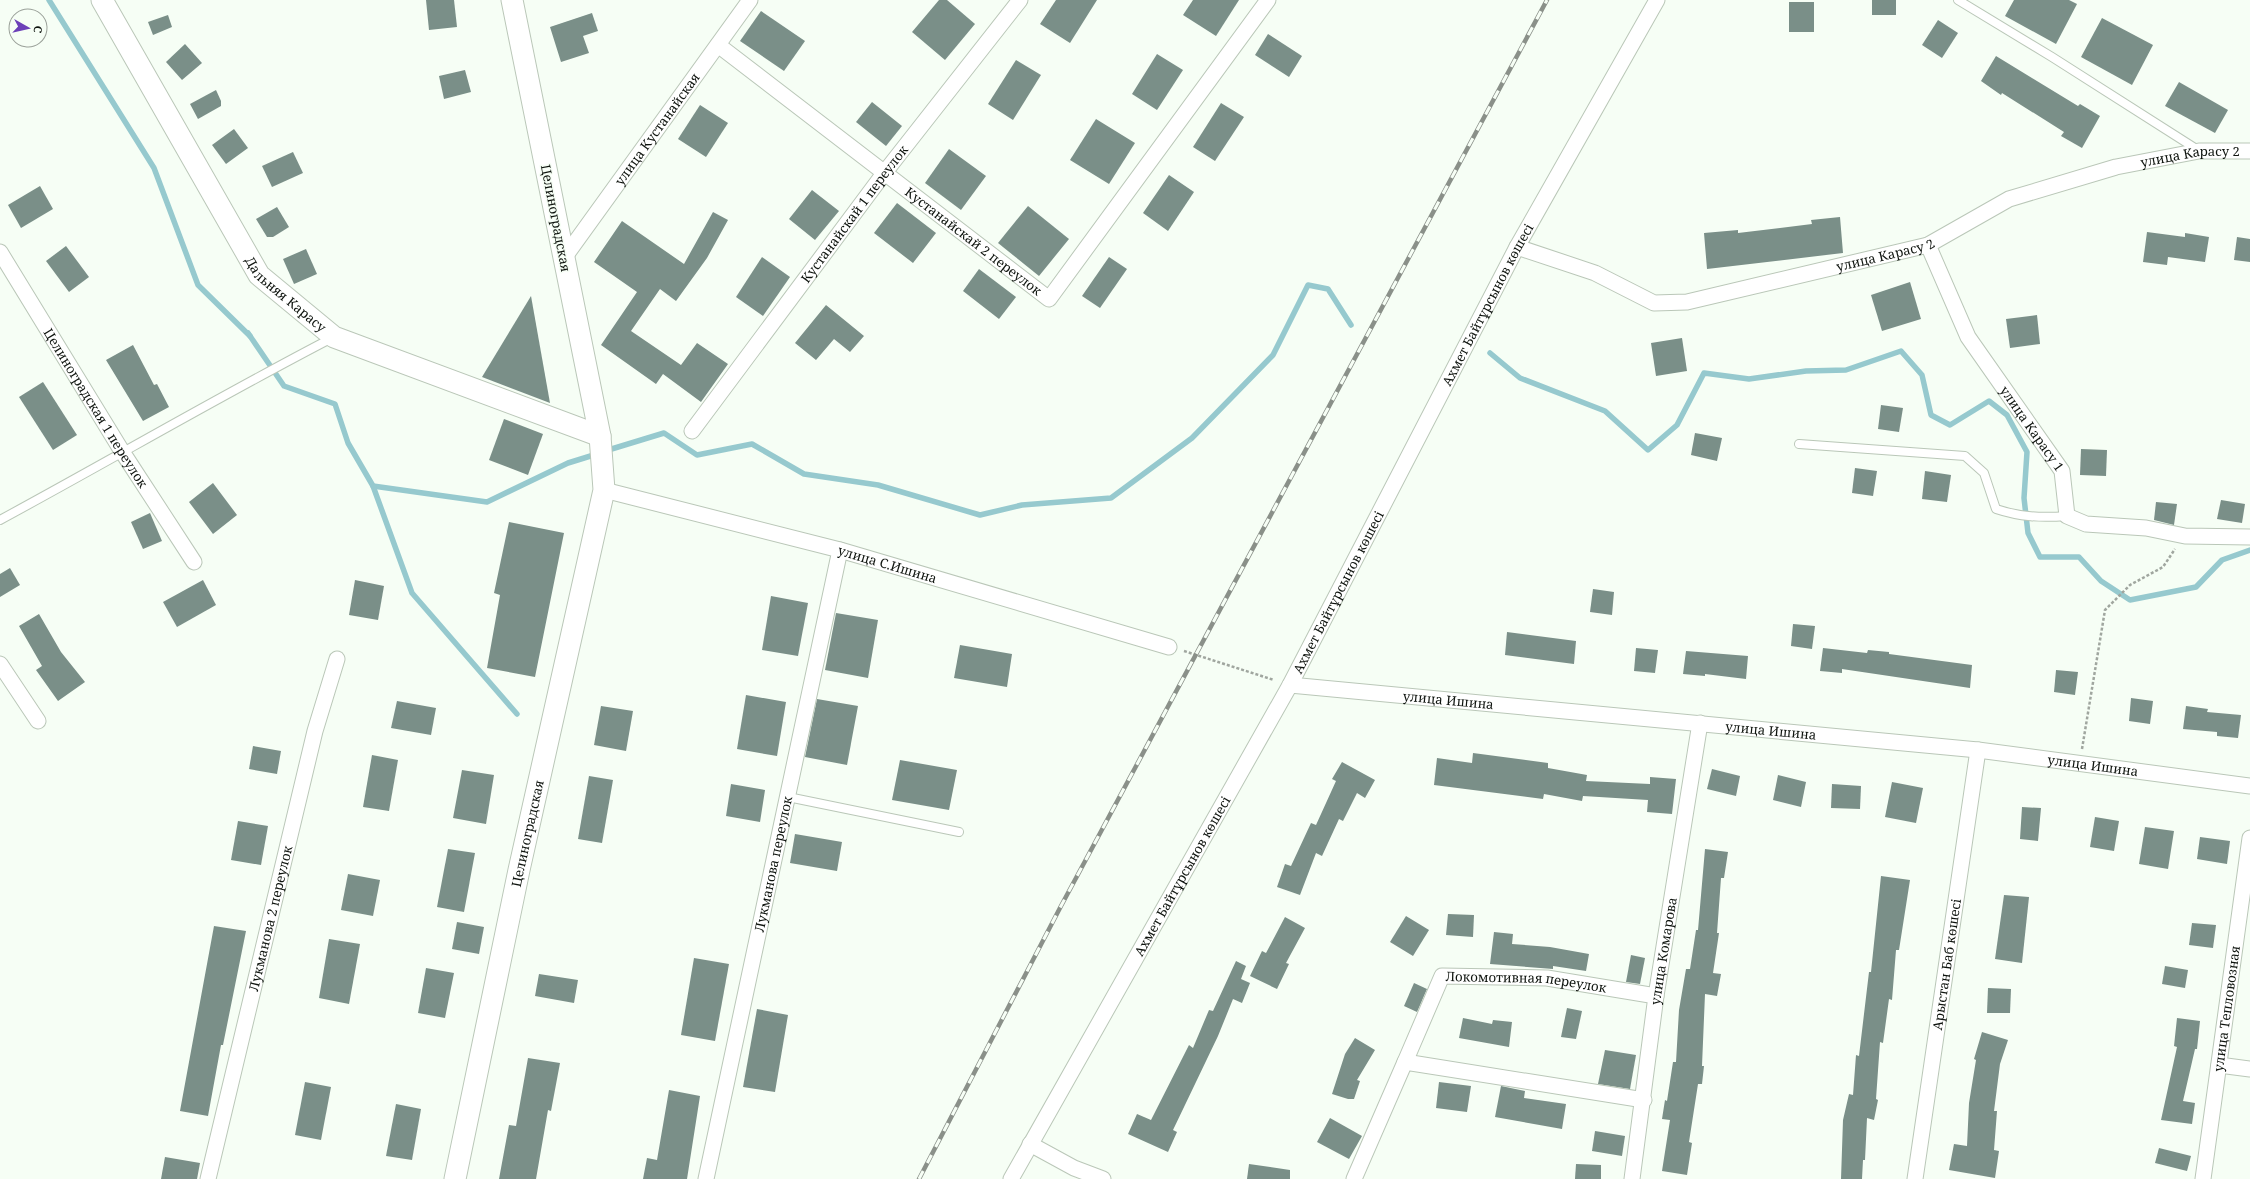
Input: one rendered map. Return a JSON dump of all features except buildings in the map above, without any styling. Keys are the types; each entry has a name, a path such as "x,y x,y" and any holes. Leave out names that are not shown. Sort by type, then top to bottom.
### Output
{"street":[{"name":"Дальняя Карасу","path":"102,0 259,275 334,336 600,436"},
{"name":"Целиноградская","path":"455,1179 519,870 604,490 600,436 512,0"},
{"name":"улица Кустанайская","path":"564,258 750,0"},
{"name":"Кустанайскай 1 переулок","path":"692,431 885,172 1020,0"},
{"name":"Кустанайскай 2 переулок","path":"718,45 1050,299 1268,0"},
{"name":"Ахмет Байтұрсынов көшесі","path":"1011,1179 1290,685 1517,247 1657,0"},
{"name":"улица Карасу 2","path":"1517,247 1595,272 1654,303 1687,302 1928,245 2009,199 2116,167 2199,151 2250,151"},
{"name":"улица Карасу 1","path":"1928,245 1968,337 2062,471 2067,516"},
{"name":"Целиноградская 1 переулок","path":"0,252 123,453 194,562"},
{"name":"улица С.Ишина","path":"604,490 840,550 1169,647"},
{"path":"2067,516 2086,524 2146,528 2185,536 2250,537"},
{"name":"Лукманова переулок","path":"706,1179 840,550"},
{"name":"Лукманова 2 переулок","path":"208,1179 315,731 337,659"},
{"path":"0,664 38,722"},
{"name":"улица Ишина","path":"1290,685 1978,750 2250,786"},
{"name":"улица Комарова","path":"1632,1179 1644,1100 1656,996 1700,723"},
{"name":"Арыстан Баб көшесі","path":"1915,1179 1978,750"},
{"name":"улица Тепловозная","path":"2203,1179 2250,838"},
{"name":"Локомотивная переулок","path":"1354,1179 1442,976 1547,978 1656,996"},
{"path":"1405,1062 1644,1100"},
{"path":"2219,1065 2250,1069"},
{"path":"1030,1144 1074,1168 1103,1179"}],"lane":[{"path":"1958,0 2052,57 2199,151"},
{"path":"0,520 123,453 237,387 334,336"},
{"path":"1799,444 1965,456 1984,473 1996,509 2012,514 2040,518 2067,516"},
{"path":"788,797 959,832"}],"path":[{"path":"2080,764 2105,610 2130,585 2163,567 2185,536"},
{"path":"1169,647 1290,685"}],"waterway":[{"path":"49,0 154,168 198,285 250,336"},
{"path":"605,451 664,433 697,455 752,444 804,474 878,485 980,515 1022,505 1111,498 1192,438 1273,355 1308,285 1328,289 1351,325"},
{"path":"248,333 284,386 335,404 348,443 373,486 487,502 568,463 597,454"},
{"path":"1490,353 1520,378 1605,411 1648,450 1677,425 1704,373 1749,379 1806,371 1846,370 1901,351 1922,375 1931,415 1950,425 1989,401 2007,415 2027,452 2024,498 2028,533 2040,557 2079,557 2101,581 2130,600 2196,587 2222,560 2250,550"},
{"path":"373,486 412,593 517,714"}],"railway":[{"path":"919,1179 1061,906 1547,0"}]}
